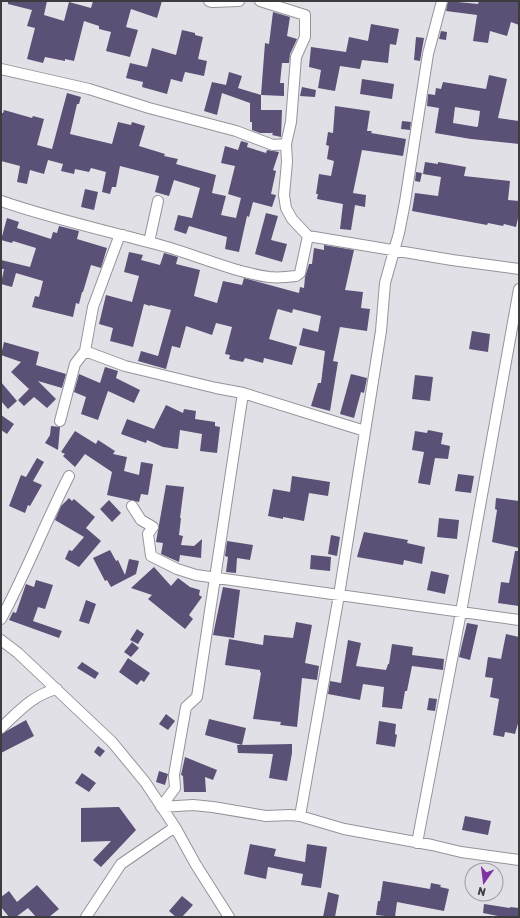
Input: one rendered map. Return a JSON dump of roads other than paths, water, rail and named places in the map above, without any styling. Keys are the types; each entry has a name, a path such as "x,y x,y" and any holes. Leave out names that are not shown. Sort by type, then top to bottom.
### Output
{"street":[{"path":"209,1 239,1"},
{"path":"260,1 305,15 305,37 296,57 291,122 286,144 287,162 284,195 286,208 292,219 308,236 360,246 519,269"},
{"path":"300,816 339,595 381,331 386,282 399,233 405,202 428,54 442,1"},
{"path":"1,69 96,91 236,131 273,145 286,144"},
{"path":"149,242 158,201"},
{"path":"2,203 149,242 242,271 270,277 296,276 300,273 308,236"},
{"path":"60,421 75,364 85,351 93,307 119,236 123,235"},
{"path":"417,842 461,612 519,289"},
{"path":"85,351 125,366 243,393 365,431"},
{"path":"161,807 175,788 174,775 186,707 197,697 243,393"},
{"path":"1,619 19,585 52,508 69,476"},
{"path":"132,506 141,520 153,527 148,534 151,556 186,572 215,578 519,620"},
{"path":"1,640 18,653 112,742 145,782 175,827 196,865 229,917"},
{"path":"1,728 29,701 48,691 57,689"},
{"path":"161,807 193,805 266,816 300,816 344,829 417,842 461,852 519,860"},
{"path":"86,917 121,864 175,827"}]}
